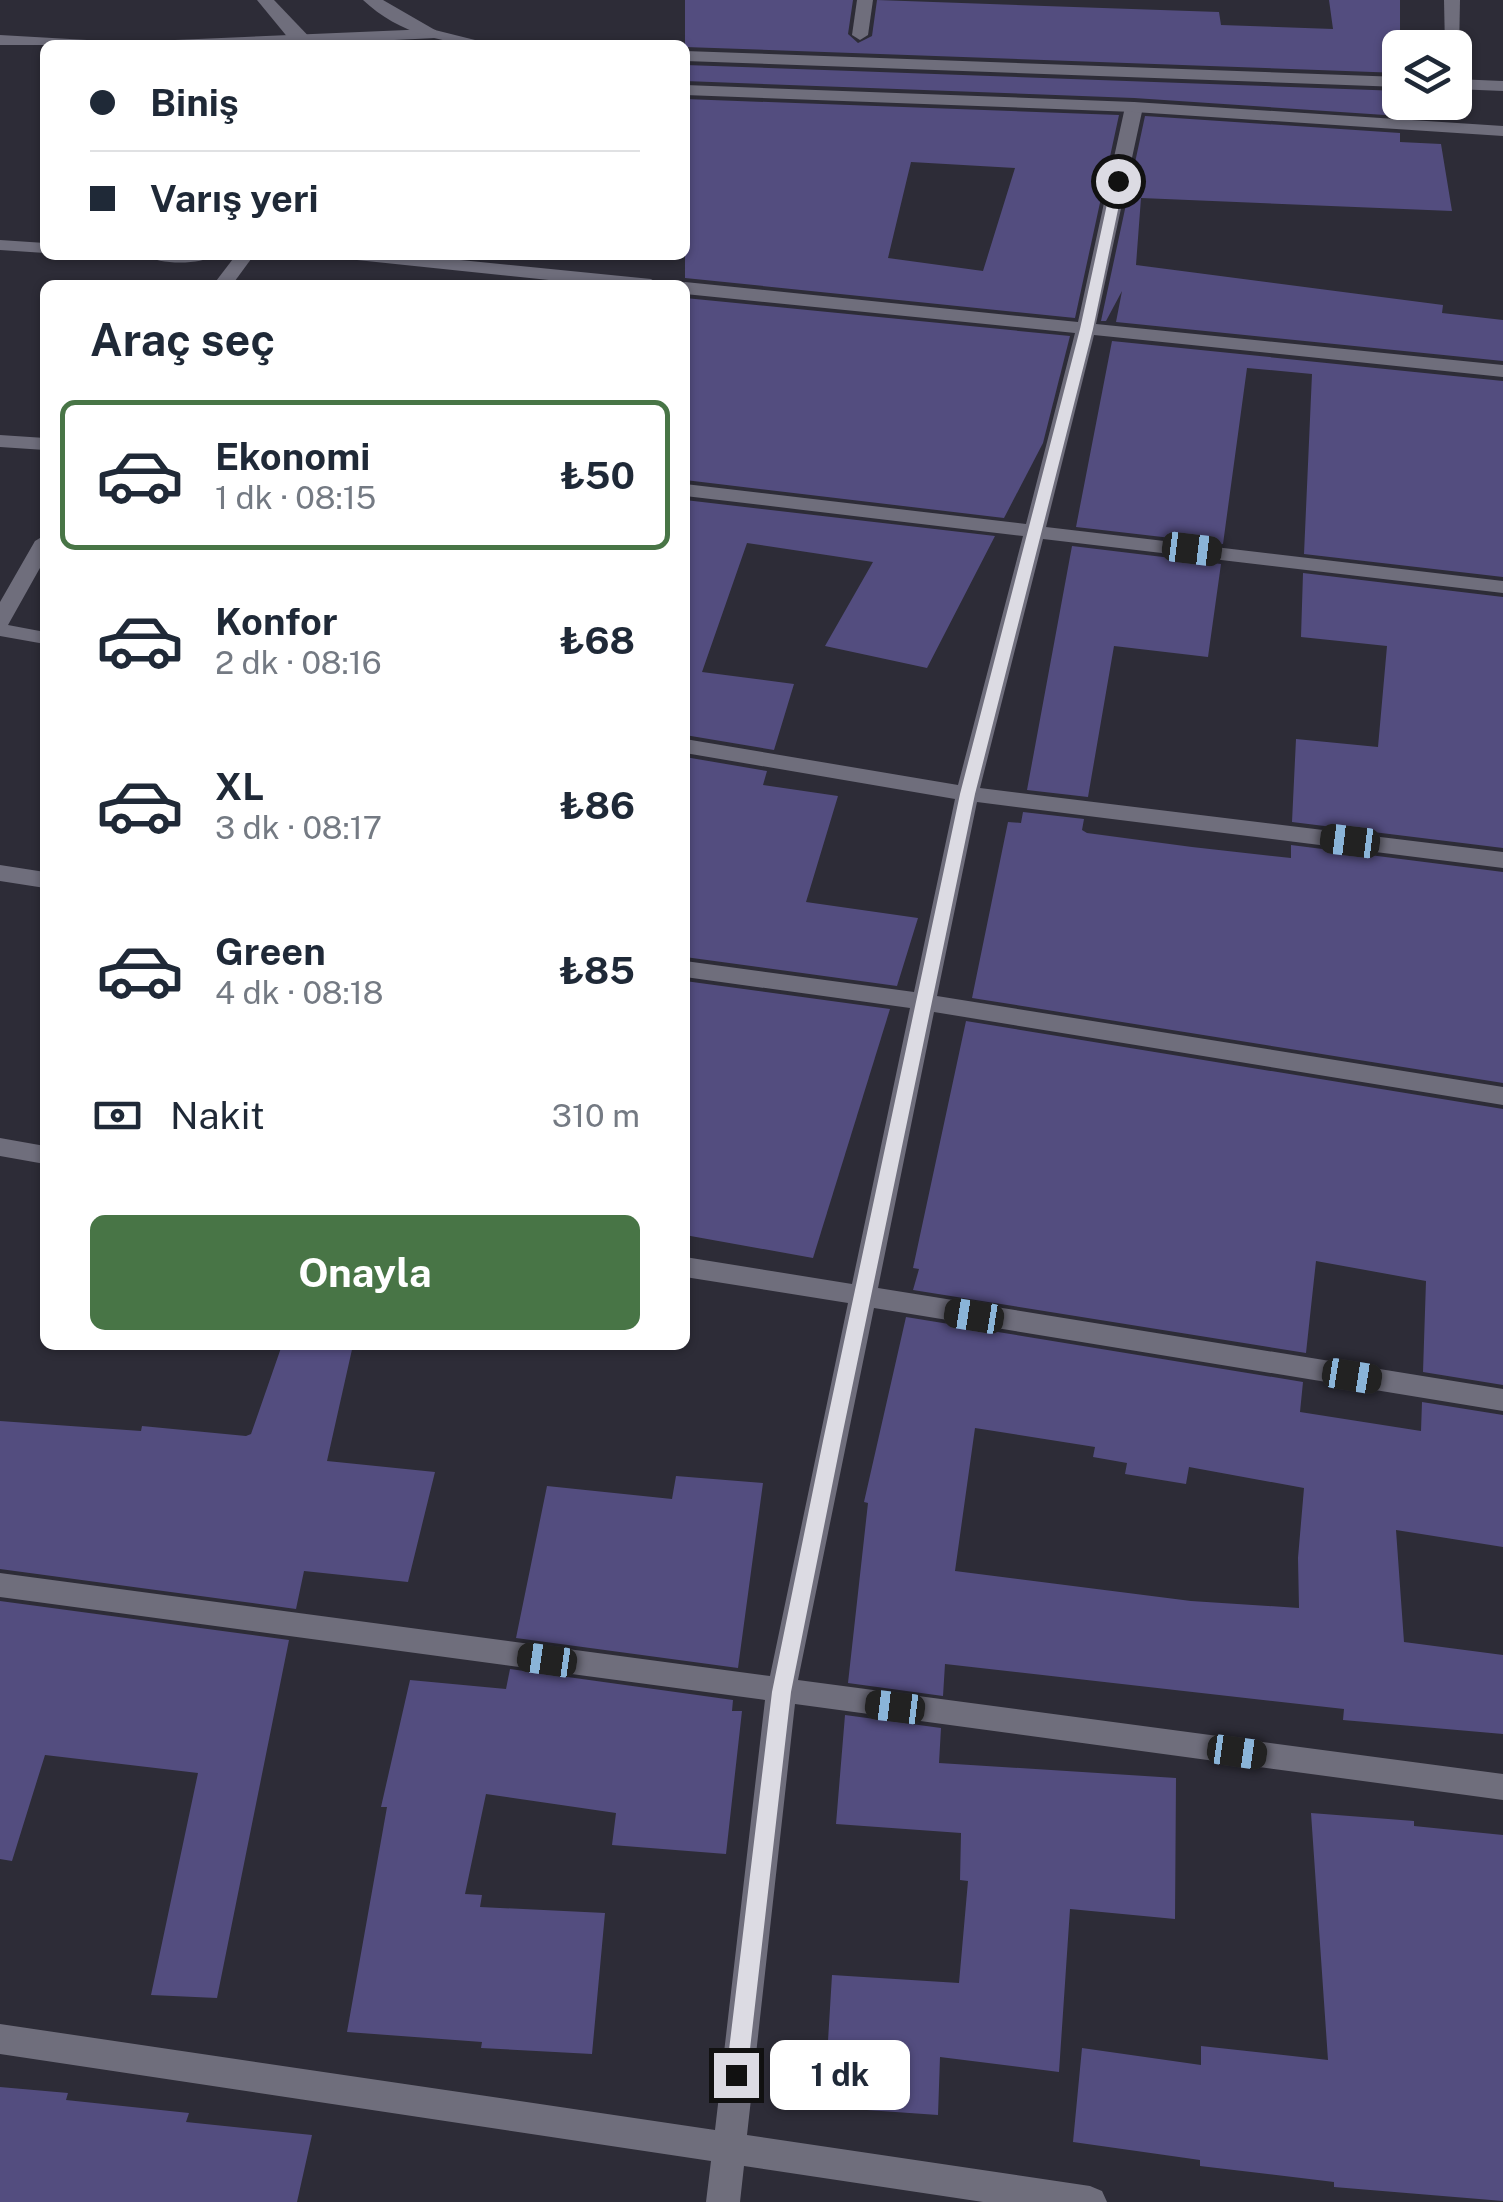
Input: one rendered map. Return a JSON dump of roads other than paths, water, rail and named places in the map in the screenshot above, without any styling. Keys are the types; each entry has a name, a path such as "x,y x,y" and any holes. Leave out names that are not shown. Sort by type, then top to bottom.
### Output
{"street":[{"path":"265,0 302,40"},
{"path":"371,0 430,34"},
{"path":"860,34 865,0"},
{"path":"1452,0 1453,30"},
{"path":"347,40 430,34 462,40"},
{"path":"419,40 430,34"},
{"path":"0,40 40,42"},
{"path":"690,56 1382,81"},
{"path":"1472,85 1503,86"},
{"path":"690,90 1134,107 1503,131"},
{"path":"724,2202 782,1692 968,794 1086,329 1134,107"},
{"path":"0,244 40,248"},
{"path":"226,280 241,260"},
{"path":"406,260 602,280"},
{"path":"690,289 1503,372"},
{"path":"0,441 40,444"},
{"path":"690,491 1503,587"},
{"path":"0,621 40,549"},
{"path":"0,630 40,637"},
{"path":"690,747 968,794 1503,860"},
{"path":"0,874 40,879"},
{"path":"690,970 924,1002 1503,1096"},
{"path":"0,1147 40,1154"},
{"path":"690,1268 1503,1400"},
{"path":"0,1585 1503,1787"},
{"path":"0,2039 728,2151 1090,2202"}]}
